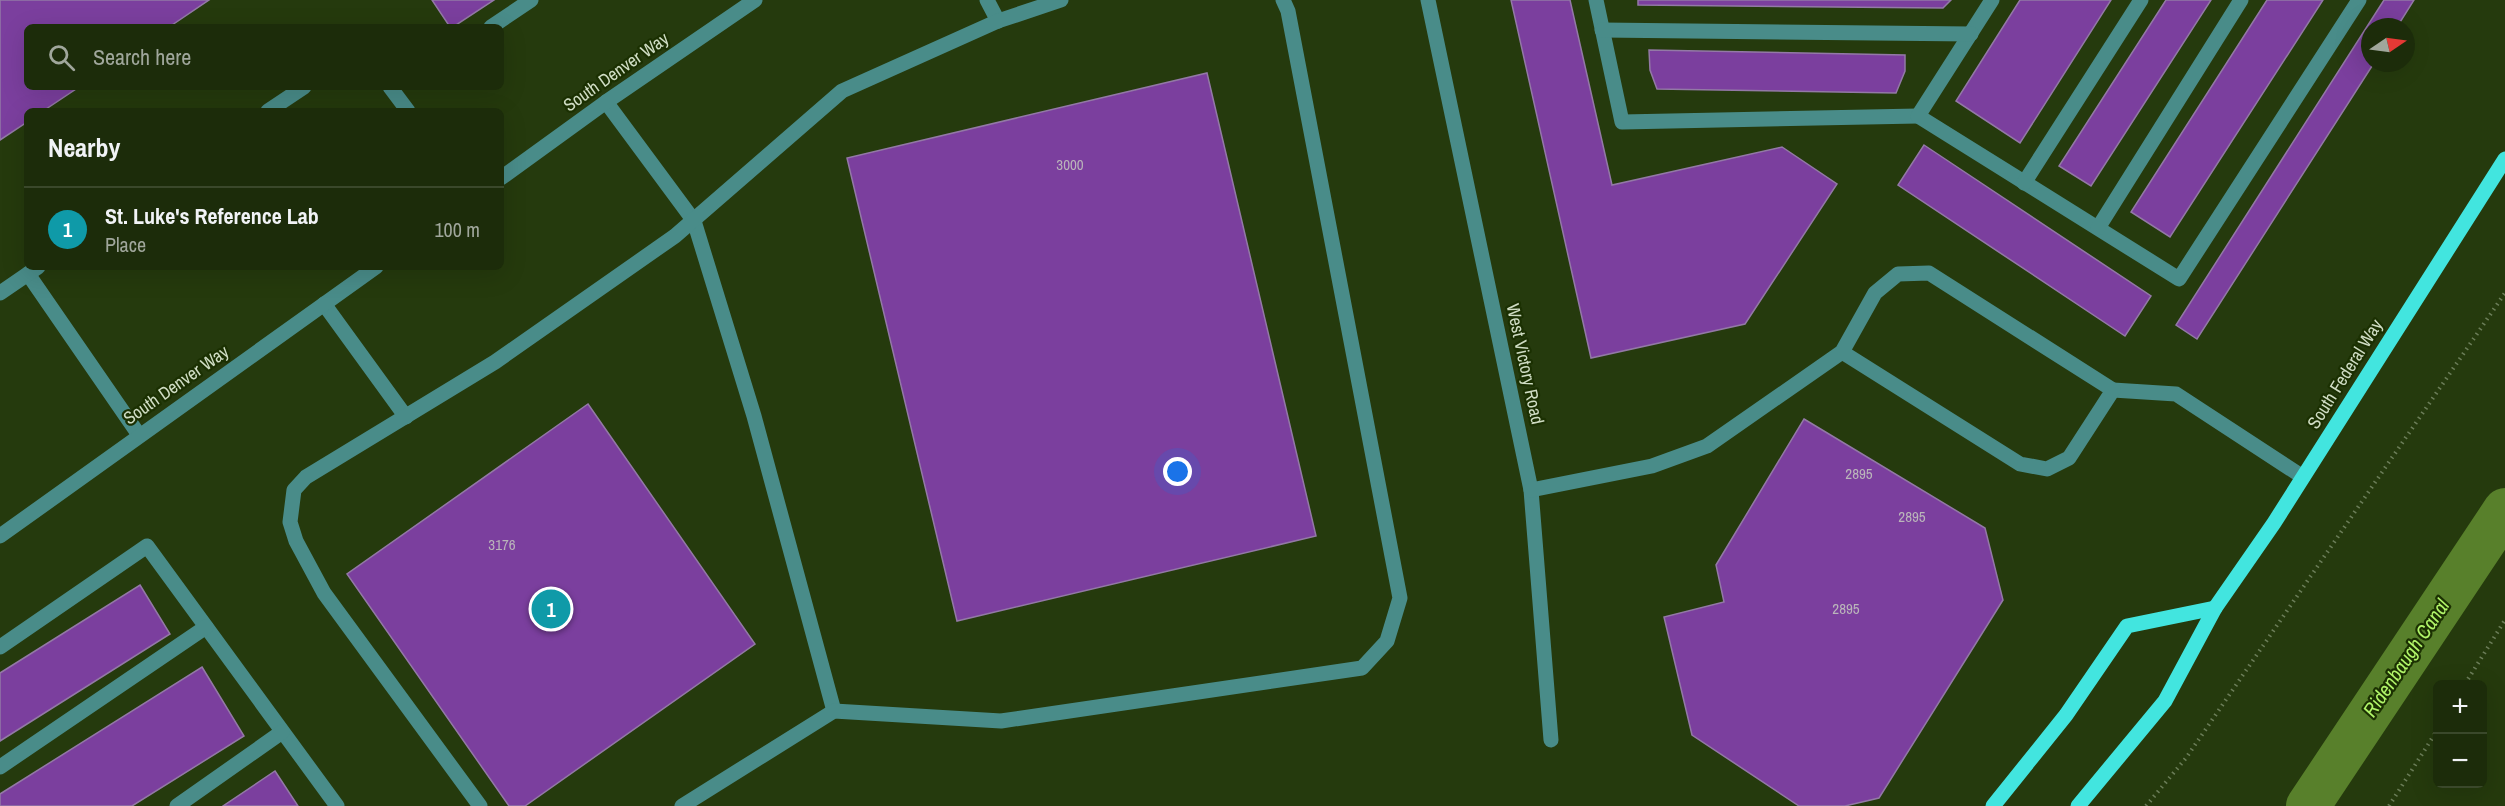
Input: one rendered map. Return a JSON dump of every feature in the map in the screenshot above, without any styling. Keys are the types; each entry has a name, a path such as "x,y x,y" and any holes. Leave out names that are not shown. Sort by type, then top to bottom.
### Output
{"main road":[{"name":"South Federal Way","path":"2078,806 2165,701 2215,608 2303,477 2505,159"},
{"path":"1993,806 2066,715 2127,626 2215,608"}],"street":[{"path":"495,24 531,0"},
{"name":"South Denver Way","path":"504,176 606,102 755,0"},
{"path":"987,0 998,21"},
{"path":"480,806 324,593 296,541 290,522 294,490 306,477 495,362 694,220 842,91 998,21 1061,0"},
{"path":"682,806 834,711 1000,721 1362,668 1388,641 1400,598 1288,11 1283,0"},
{"name":"West Victory Road","path":"1428,0 1531,490 1551,740"},
{"path":"1596,0 1622,122 1918,117 2180,279 2359,0"},
{"path":"1918,117 1992,0"},
{"path":"2024,183 2141,0"},
{"path":"2098,228 2241,0"},
{"path":"1602,30 1971,34"},
{"path":"272,108 299,90"},
{"path":"396,90 406,108"},
{"path":"606,102 694,220 754,416 834,711"},
{"path":"0,293 33,270 139,435"},
{"name":"South Denver Way","path":"0,536 372,270"},
{"path":"1531,490 1652,466 1707,446 1842,352 1875,293 1898,274 1929,273 2112,390 2176,393 2303,477"},
{"path":"324,304 406,417"},
{"path":"1842,352 2020,464 2047,469 2069,458 2112,390"},
{"path":"0,646 147,546 337,806"},
{"path":"0,767 206,627"},
{"path":"177,806 282,732"}],"path":[{"path":"2146,806 2186,758 2505,293"},
{"path":"2468,680 2505,620"},
{"path":"2389,806 2435,734"}],"building":[{"path":"0,0 209,0 173,24 24,24 24,90 74,90 48,108 24,108 24,124 0,140"},
{"path":"432,0 494,0 458,24 448,24"},
{"path":"1511,0 1570,0 1612,185 1782,147 1837,184 1745,324 1591,358"},
{"path":"1638,0 1951,0 1943,8 1638,5"},
{"path":"2020,0 2111,0 2020,143 1956,101"},
{"path":"2166,0 2211,0 2091,186 2059,166"},
{"path":"2267,0 2323,0 2170,237 2131,212"},
{"path":"2384,0 2414,0 2403,18 2372,18"},
{"path":"2361,36 2361,72 2368,72 2197,339 2176,325"},
{"path":"1649,50 1905,55 1905,71 1896,93 1657,89 1650,70"},
{"path":"1207,73 1316,536 957,621 847,158"},
{"path":"1924,145 2151,296 2125,336 1898,185"},
{"path":"588,404 755,644 525,806 509,806 347,574"},
{"path":"1804,419 1985,528 2003,600 1879,798 1845,806 1799,806 1692,735 1664,617 1724,602 1716,565"},
{"path":"140,585 170,634 0,741 0,673"},
{"path":"202,667 244,736 132,806 0,806 0,794"},
{"path":"275,771 298,806 223,806"}],"waterway":[{"name":"Ridenbaugh Canal","path":"2308,806 2505,510"}],"place":[{"name":"St. Luke's Reference Lab","path":"551,609"}]}
